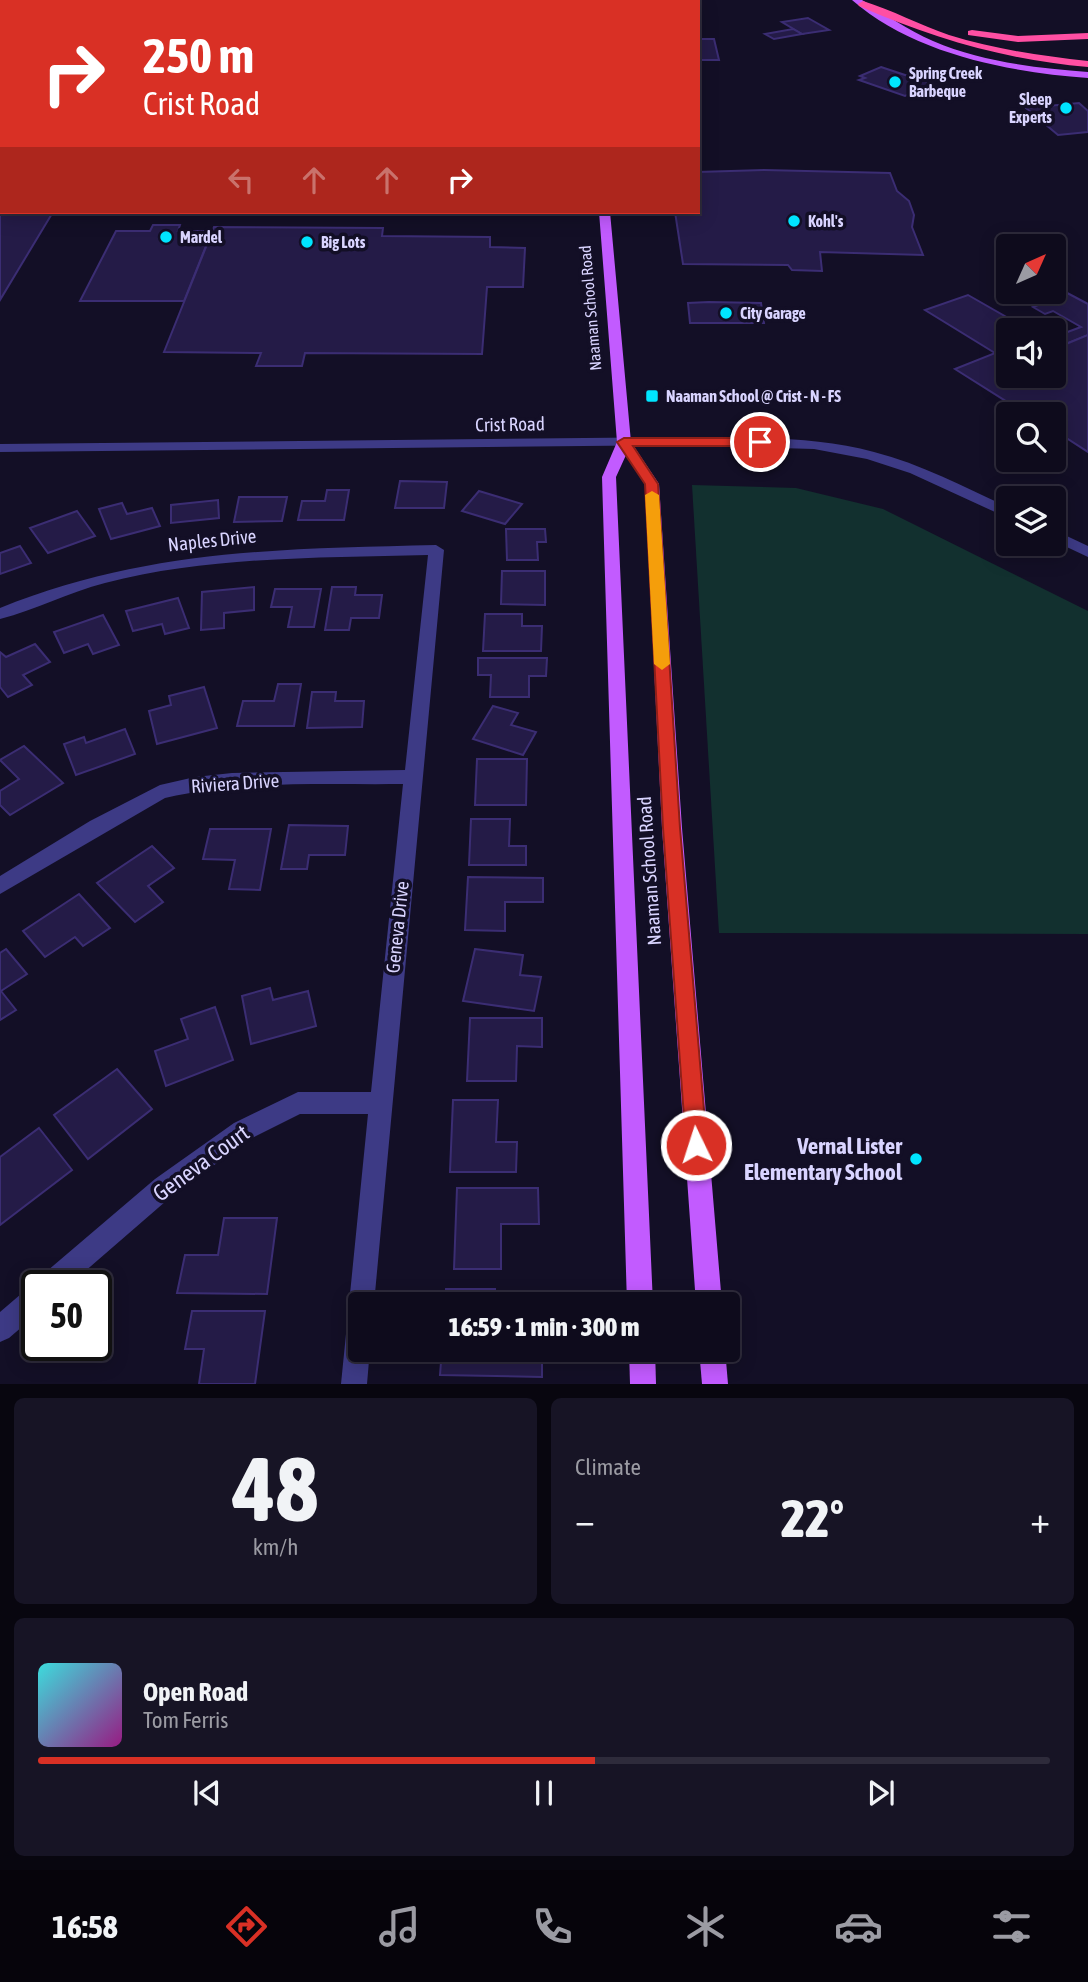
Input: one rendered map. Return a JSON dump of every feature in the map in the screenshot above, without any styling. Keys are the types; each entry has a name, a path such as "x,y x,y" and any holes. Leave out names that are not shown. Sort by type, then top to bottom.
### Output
{"highway":[{"path":"860,2 920,30 981,48 1028,58 1088,64"},
{"path":"907,10 945,27 980,35 1018,39 1088,36"}],"main road":[{"path":"860,2 891,22 950,50 1041,71 1088,75"},
{"name":"Naaman School Road","path":"604,214 624,442 609,477 640,1292"},
{"name":"Naaman School Road","path":"624,442 652,484 671,828 708,1292"},
{"path":"642,1362 643,1384"},
{"path":"713,1362 715,1384"}],"street":[{"name":"Crist Road","path":"0,448 760,442 836,449 870,456 915,470 996,507"},
{"path":"1066,541 1088,552"},
{"name":"Naples Drive","path":"0,614 72,587 141,569 238,555 436,550"},
{"name":"Geneva Drive","path":"362,1292 436,550"},
{"name":"Riviera Drive","path":"0,886 97,826 160,792 195,784 232,780 412,777"},
{"name":"Geneva Court","path":"68,1270 164,1187 242,1131 298,1104 380,1103"},
{"path":"0,1329 21,1311"},
{"path":"354,1384 356,1362"}],"green space":[{"path":"692,485 796,488 883,509 1088,611 1088,934 719,933"}],"building":[{"path":"808,18 829,30 802,34 782,22"},
{"path":"793,29 802,34 774,39 765,34"},
{"path":"700,39 714,39 719,60 700,60"},
{"name":"Spring Creek Barbeque","path":"881,67 932,84 905,96 859,80 865,78 860,76"},
{"path":"1079,103 1088,111 1088,132 1058,135 1026,108"},
{"name":"Kohl's","path":"764,170 890,173 897,191 909,201 914,215 912,227 923,255 820,252 822,271 792,270 788,265 683,264 675,214 700,214 700,172"},
{"path":"0,214 52,214 0,300"},
{"path":"153,225 180,225 178,231 212,231 184,301 80,301 116,231 150,231"},
{"path":"214,227 383,228 382,236 490,237 490,247 525,248 523,287 487,287 482,354 305,353 302,366 256,366 261,353 164,352"},
{"path":"1066,292 1088,304 1088,335 1066,344 1066,333 1081,327 1053,311 1045,314 1033,307 1041,304 1066,304"},
{"path":"968,295 1008,318 996,318 996,354 925,310"},
{"name":"City Garage","path":"688,303 761,303 764,323 690,323"},
{"path":"1088,335 1088,452 1066,438 1066,402 1007,402 955,369 995,353 996,388 1066,388 1066,344"},
{"path":"400,481 447,482 444,508 395,508"},
{"path":"327,490 349,490 344,520 298,520 302,501 325,501"},
{"path":"479,491 522,504 505,524 462,511"},
{"path":"239,497 287,497 282,521 234,522"},
{"path":"218,500 219,518 171,523 171,505"},
{"path":"122,503 127,514 152,508 160,526 111,539 99,509"},
{"path":"77,511 95,536 48,553 30,528"},
{"path":"506,529 545,529 546,542 537,542 538,560 507,560"},
{"path":"20,546 31,563 0,574 0,553"},
{"path":"502,571 545,571 545,605 501,604"},
{"path":"254,587 254,610 224,613 224,628 201,630 202,592"},
{"path":"332,587 356,587 355,595 382,595 379,618 351,618 349,630 325,630"},
{"path":"275,589 321,589 314,627 288,627 292,607 271,607"},
{"path":"178,598 189,628 165,634 162,624 133,631 126,611"},
{"path":"485,614 522,614 522,626 542,626 541,651 483,651"},
{"path":"103,615 119,645 93,654 88,644 64,653 54,632"},
{"path":"35,644 50,662 23,675 32,685 8,697 0,687 0,652 6,657"},
{"path":"478,658 547,658 546,676 529,676 529,697 490,697 491,675 478,675"},
{"path":"278,684 301,684 294,726 237,726 243,701 274,701"},
{"path":"204,687 217,728 157,744 149,711 171,705 169,696"},
{"path":"312,692 336,692 335,701 364,701 362,727 307,728"},
{"path":"493,706 518,713 511,725 536,732 523,755 473,739"},
{"path":"125,729 135,754 76,775 64,744 84,737 86,743"},
{"path":"24,746 63,783 10,815 0,805 0,791 19,779 0,760"},
{"path":"477,759 527,759 526,805 475,805"},
{"path":"471,819 510,819 509,846 526,846 526,865 469,865"},
{"path":"289,825 348,826 345,855 309,855 307,869 281,869"},
{"path":"210,829 271,829 260,890 229,889 235,860 203,859"},
{"path":"152,846 174,868 148,886 163,902 135,922 97,883"},
{"path":"468,877 543,878 543,902 505,902 505,931 465,930"},
{"path":"79,894 110,928 83,946 75,937 45,957 23,931"},
{"path":"6,949 27,974 1,991 16,1010 0,1020 0,953"},
{"path":"475,949 523,955 520,975 541,977 534,1011 463,1001"},
{"path":"270,988 273,1000 308,991 316,1026 251,1044 242,996"},
{"path":"215,1007 233,1060 166,1086 155,1051 188,1039 181,1019"},
{"path":"470,1018 542,1018 542,1047 517,1046 516,1081 467,1081"},
{"path":"117,1069 152,1109 88,1159 54,1115"},
{"path":"453,1100 498,1100 496,1142 517,1142 516,1172 450,1172"},
{"path":"39,1128 72,1170 0,1225 0,1157"},
{"path":"457,1188 538,1188 539,1224 501,1224 501,1269 454,1269"},
{"path":"224,1218 277,1218 267,1294 177,1293 185,1255 218,1255"},
{"path":"446,1289 495,1289 495,1292 446,1292"},
{"path":"192,1311 265,1311 255,1384 199,1384 204,1349 185,1349"},
{"path":"441,1362 542,1362 542,1377 440,1375"}],"slow traffic":[{"path":"652,495 662,664"}],"place":[{"name":"Spring Creek Barbeque","path":"895,82"},
{"name":"Sleep Experts","path":"1066,108"},
{"name":"Kohl's","path":"794,221"},
{"name":"Mardel","path":"166,237"},
{"name":"Big Lots","path":"307,242"},
{"name":"City Garage","path":"726,313"},
{"name":"Naaman School @ Crist - N - FS","path":"652,396"},
{"name":"Vernal Lister Elementary School","path":"916,1159"}],"route":[{"path":"696,1145 671,828 652,484 624,442 760,442"}]}
